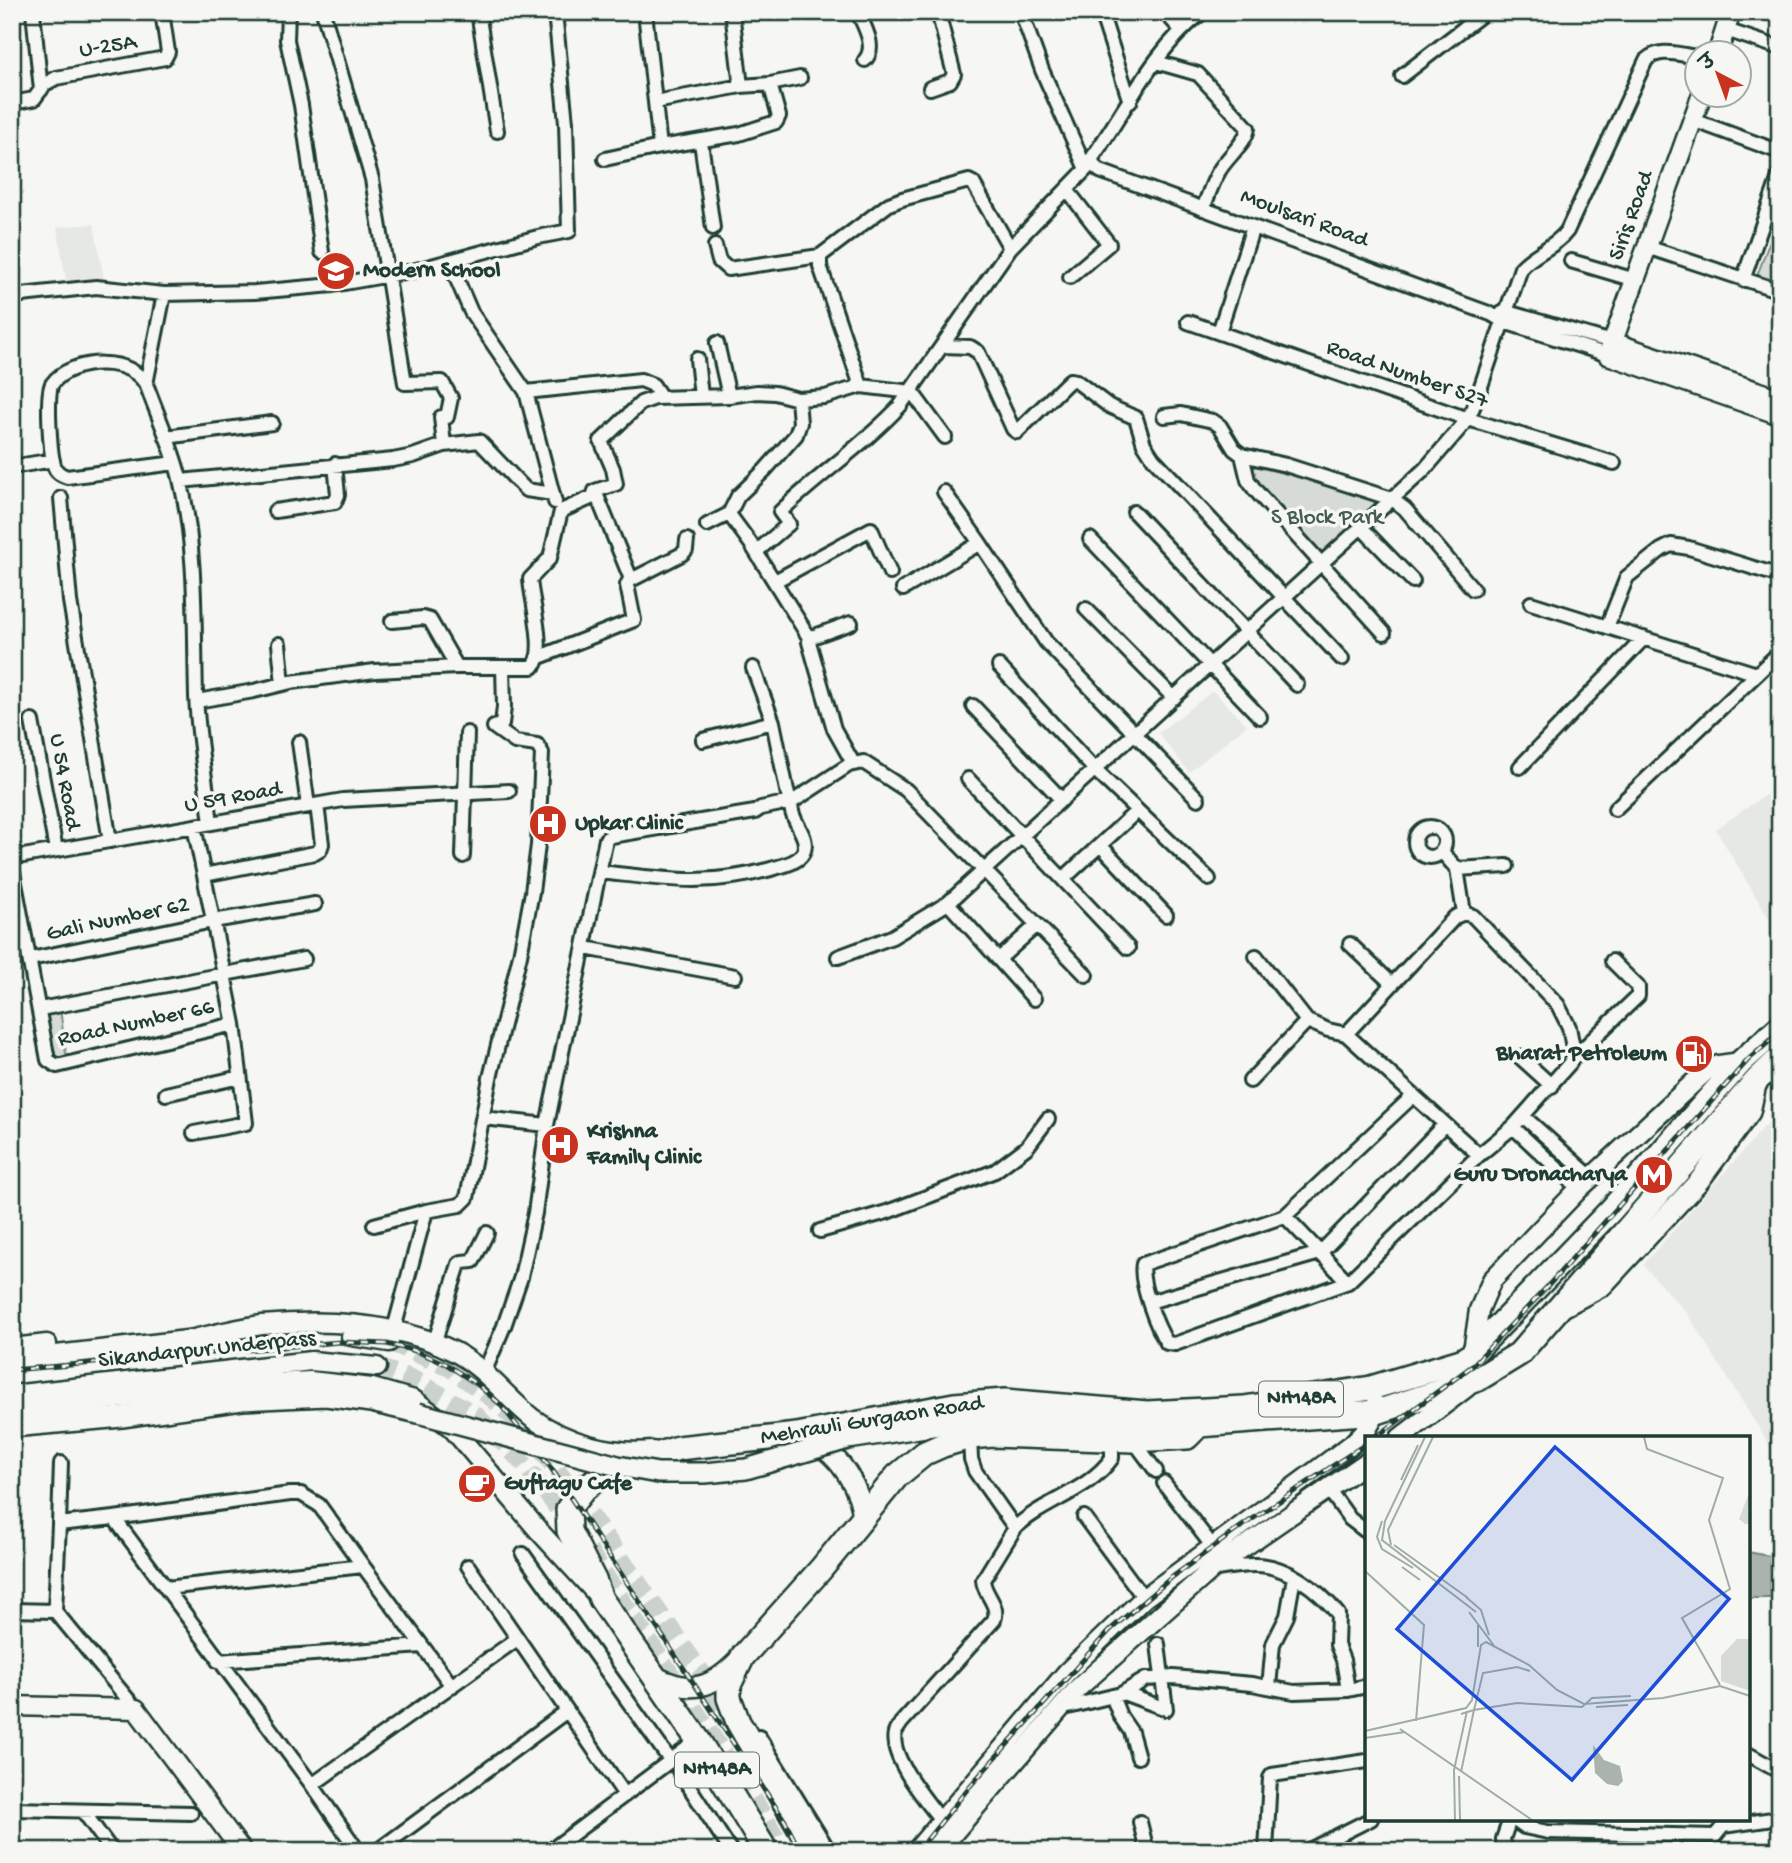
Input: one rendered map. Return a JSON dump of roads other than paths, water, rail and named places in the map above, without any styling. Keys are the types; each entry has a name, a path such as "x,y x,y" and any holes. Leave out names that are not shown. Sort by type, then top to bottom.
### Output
{"highway":[{"name":"Mehrauli Gurgaon Road","path":"766,1851 698,1740 601,1599 569,1531 568,1509 584,1489 605,1472 678,1448 797,1435 954,1405 1005,1401 1147,1413 1244,1408 1371,1388 1461,1361 1471,1355 1611,1210 1741,1062 1780,1027"},
{"name":"Mehrauli Gurgaon Road","path":"729,1698 729,1685 743,1656 863,1520 897,1476 915,1461 943,1445 970,1437 993,1435 1123,1440 1187,1437 1199,1424 1374,1427 1478,1379 1519,1354 1757,1080 1780,1058"},
{"name":"NH148A","path":"729,1698 737,1722 813,1851"}],"main road":[{"path":"12,1427 122,1417 242,1400 326,1396 371,1402 418,1413 618,1466 658,1473 705,1473 746,1469 848,1439 951,1423 1005,1420 1147,1426 1199,1424"},
{"path":"797,1435 822,1446 841,1467 859,1494 863,1520"},
{"path":"656,1677 673,1686 693,1688 719,1680 743,1656"}],"street":[{"path":"12,103 34,99 43,87 33,12"},
{"name":"U-25A","path":"43,87 64,76 161,60 167,56 162,12"},
{"path":"288,12 287,40 301,106 322,252"},
{"path":"323,12 372,179 405,383 442,383 451,398 447,417 441,417 444,444"},
{"path":"478,12 497,131"},
{"path":"12,296 96,287 164,295 255,292 333,285 388,276 569,231 567,136 555,12"},
{"path":"645,12 660,147"},
{"path":"732,12 741,86"},
{"path":"858,12 870,48 870,55 865,60"},
{"path":"930,88 950,81 954,74 938,12"},
{"path":"1021,12 1042,71 1093,168"},
{"path":"1101,12 1130,102"},
{"path":"1166,12 1181,30"},
{"path":"1093,168 1092,158 1156,62 1181,30 1203,12"},
{"path":"1402,76 1485,12"},
{"path":"1723,38 1728,21 1780,48"},
{"path":"838,957 892,937 948,903 1425,469 1468,419 1523,266 1553,247 1567,231 1646,60 1663,52 1684,55"},
{"path":"1156,62 1198,74 1248,128 1248,132 1218,172 1203,209"},
{"path":"655,102 800,78"},
{"path":"605,159 739,134 776,122 779,116 770,84"},
{"name":"Siris Road","path":"1610,348 1697,108"},
{"path":"1693,120 1780,152"},
{"path":"701,142 713,228"},
{"path":"756,552 789,524 780,512 887,420 912,392 1010,248 1067,190 1093,168"},
{"name":"Moulsari Road","path":"1093,168 1491,314 1610,348 1749,396 1780,415"},
{"path":"1743,280 1780,174"},
{"path":"715,246 719,261 728,268 820,256 889,204 969,181 973,183 1010,248"},
{"path":"1067,190 1109,243 1070,278"},
{"path":"1219,332 1253,227"},
{"path":"1647,247 1780,291"},
{"path":"820,256 820,266 861,386"},
{"path":"197,701 283,684 374,671 535,666 536,610 530,579 550,558 559,514 526,392 471,312 449,261"},
{"path":"1571,261 1635,280"},
{"path":"146,384 164,295"},
{"name":"Road Number S27","path":"1188,322 1468,419 1614,463"},
{"path":"717,343 729,396"},
{"path":"943,346 970,347 978,352 1013,429 1017,432 1070,380 1076,381 1110,406 1131,414 1138,421 1144,444 1153,458 1342,659"},
{"path":"697,359 701,396"},
{"path":"175,463 67,477 60,474 55,468 48,391 61,376 88,366 114,363 134,371 146,384 166,437 175,463 181,481 188,526 197,701 211,823"},
{"path":"526,392 641,380 653,384 661,397"},
{"path":"595,491 616,484 613,468 602,448 602,438 641,402 661,397 765,393 798,399 825,397 861,386 912,392 945,437"},
{"name":"Moulsari Road","path":"1749,396 1780,399"},
{"path":"707,525 729,514 738,496 796,435 800,423 798,399"},
{"path":"1164,416 1181,414 1213,421 1220,426 1234,449 1242,455 1295,467 1392,499 1405,509 1473,589"},
{"path":"166,437 272,423"},
{"path":"181,481 402,458 444,444 479,442 526,491 553,494"},
{"path":"1242,455 1252,486 1384,633"},
{"path":"12,467 54,460"},
{"path":"275,511 335,502 338,495 335,464"},
{"path":"559,514 593,497 595,491"},
{"path":"595,491 631,579"},
{"path":"944,492 1046,642 1198,799"},
{"path":"61,498 69,601 110,841"},
{"path":"1134,512 1297,685"},
{"path":"729,514 775,581 810,639 809,645 834,729 853,763"},
{"path":"1362,527 1413,581"},
{"path":"775,581 871,529 890,573"},
{"path":"1090,539 1260,717"},
{"path":"537,658 634,620 627,585 631,579 682,554 686,550 687,540"},
{"path":"903,589 980,542"},
{"path":"1607,627 1627,577 1671,545 1780,576"},
{"path":"1531,603 1757,674"},
{"path":"1086,609 1174,698"},
{"path":"392,621 423,618 430,620 457,667"},
{"path":"810,639 851,623"},
{"path":"1520,767 1644,639"},
{"path":"279,644 283,684"},
{"path":"1615,809 1780,652"},
{"path":"999,666 1095,770 1209,879"},
{"path":"374,1225 460,1205 467,1198 490,1079 525,930 538,845 542,753 540,747 510,740 494,727 502,724 504,715 503,667"},
{"path":"600,872 699,881 749,875 799,858 805,848 805,841 790,804 773,722 753,668"},
{"path":"973,706 1062,800"},
{"name":"U 54 Road","path":"32,721 56,850"},
{"path":"703,740 773,722"},
{"path":"463,856 467,733"},
{"path":"204,875 320,850 322,844 299,742"},
{"path":"484,1373 521,1277 535,1213 547,1125 605,842 611,836 790,804 859,761 906,790 1086,975"},
{"path":"968,779 1128,948"},
{"name":"U 59 Road","path":"12,858 343,800 509,790"},
{"path":"1063,879 1137,811"},
{"path":"194,826 234,1024 246,1123 194,1133"},
{"path":"1101,846 1166,915"},
{"path":"1441,852 1457,869 1464,913"},
{"path":"1457,869 1507,866"},
{"path":"12,867 17,914 40,1009 304,959"},
{"path":"948,903 1034,999"},
{"name":"Gali Number 62","path":"30,959 213,921 314,904"},
{"path":"1346,1034 1455,917 1464,913 1473,916 1558,1005 1567,1020 1573,1058"},
{"path":"999,959 1037,925"},
{"path":"1350,944 1391,983"},
{"path":"584,948 735,976"},
{"path":"1256,956 1307,1021 1346,1034 1479,1156"},
{"path":"1413,1096 1285,1216 1148,1261 1142,1270 1149,1302 1167,1343 1175,1344 1348,1282 1513,1126 1552,1086 1573,1058 1638,996 1638,987 1612,961"},
{"name":"Road Number 66","path":"40,1009 48,1060 57,1066 234,1024"},
{"path":"1250,1082 1307,1021"},
{"path":"1520,1057 1552,1086"},
{"path":"1403,1436 1478,1379 1471,1355 1479,1310 1492,1280 1585,1183 1706,1071 1719,1065 1741,1062"},
{"path":"166,1094 240,1077"},
{"path":"1523,1116 1585,1183"},
{"path":"483,1118 547,1125"},
{"path":"820,1231 887,1212 995,1171 1027,1147 1048,1119"},
{"path":"1149,1302 1320,1253 1444,1125"},
{"path":"1513,1126 1585,1183"},
{"path":"391,1336 426,1211"},
{"path":"1285,1216 1348,1282"},
{"path":"434,1344 459,1264 473,1261 487,1233"},
{"path":"12,1348 222,1324 317,1322 434,1344 455,1353 484,1373 532,1417 559,1435 634,1453 678,1448"},
{"path":"12,1360 194,1339 259,1325"},
{"name":"Sikandarpur Underpass","path":"194,1339 326,1331 391,1336"},
{"path":"53,1343 75,1353"},
{"name":"Sikandarpur Underpass","path":"12,1395 312,1360 377,1367"},
{"path":"12,1411 240,1385 310,1381 372,1388 414,1400 453,1428 539,1531 601,1599"},
{"path":"938,1851 1078,1688 1205,1567 1213,1547 1374,1427 1371,1388"},
{"path":"970,1437 971,1459 975,1471 1015,1528"},
{"path":"941,1820 914,1784 899,1754 895,1733 994,1620 995,1607 983,1580 1015,1528 1027,1517 1065,1496 1102,1470 1123,1440 1160,1477 1213,1547"},
{"path":"61,1463 55,1611 136,1709 242,1851"},
{"path":"917,1851 1067,1672 1144,1598 1205,1567 1329,1490 1365,1463"},
{"path":"1329,1490 1350,1519 1365,1530"},
{"path":"59,1524 301,1494 318,1505 452,1686"},
{"path":"1084,1517 1144,1598"},
{"path":"114,1518 358,1851"},
{"path":"523,1554 670,1760"},
{"path":"1205,1567 1257,1565 1279,1569 1318,1594 1338,1614 1337,1645 1343,1660 1348,1690"},
{"path":"166,1588 363,1566"},
{"path":"468,1566 625,1795"},
{"path":"1269,1687 1273,1644 1287,1616 1294,1577"},
{"path":"12,1610 55,1611"},
{"path":"312,1785 517,1639"},
{"path":"1118,1694 1166,1709 1160,1678 1158,1644"},
{"path":"218,1661 422,1646"},
{"path":"1060,1709 1118,1694 1138,1682 1160,1678 1202,1679 1294,1692 1348,1690 1365,1686"},
{"path":"1118,1694 1120,1716 1131,1732 1138,1757"},
{"path":"729,1698 759,1737 829,1851"},
{"path":"12,1706 136,1709"},
{"path":"377,1851 566,1711"},
{"path":"550,1851 698,1740"},
{"path":"1750,1755 1780,1772"},
{"path":"1266,1851 1272,1775 1365,1761"},
{"path":"678,1771 731,1851"},
{"path":"12,1810 191,1813"},
{"path":"83,1811 113,1851"},
{"path":"1750,1821 1780,1818"},
{"path":"1307,1851 1367,1821"},
{"path":"1506,1851 1503,1839 1511,1821"},
{"path":"1515,1821 1531,1830 1715,1836 1723,1823 1746,1821"},
{"path":"1140,1822 1147,1851"}],"tunnel":[{"path":"389,1342 450,1368 493,1399 524,1428 573,1491 702,1673 729,1719"},
{"path":"377,1367 411,1378 476,1415 524,1464 571,1526"},
{"path":"589,1551 750,1793 784,1851"}],"railway":[{"path":"1378,1436 1472,1366 1547,1287 1748,1060 1780,1032"},
{"path":"12,1370 340,1342 387,1344 416,1351 446,1364 499,1403 551,1468 785,1821 800,1851"},
{"path":"918,1851 970,1786 1110,1630 1171,1578 1242,1526 1365,1444"}],"place":[{"name":"Modern School","path":"336,271"},
{"name":"Upkar Clinic","path":"548,824"},
{"name":"Bharat Petroleum","path":"1694,1054"},
{"name":"Krishna Family Clinic","path":"560,1145"},
{"name":"Guru Dronacharya","path":"1654,1175"},
{"name":"Guftagu Cafe","path":"477,1484"}],"park label":[{"name":"S Block Park","path":"1327,518"}]}
